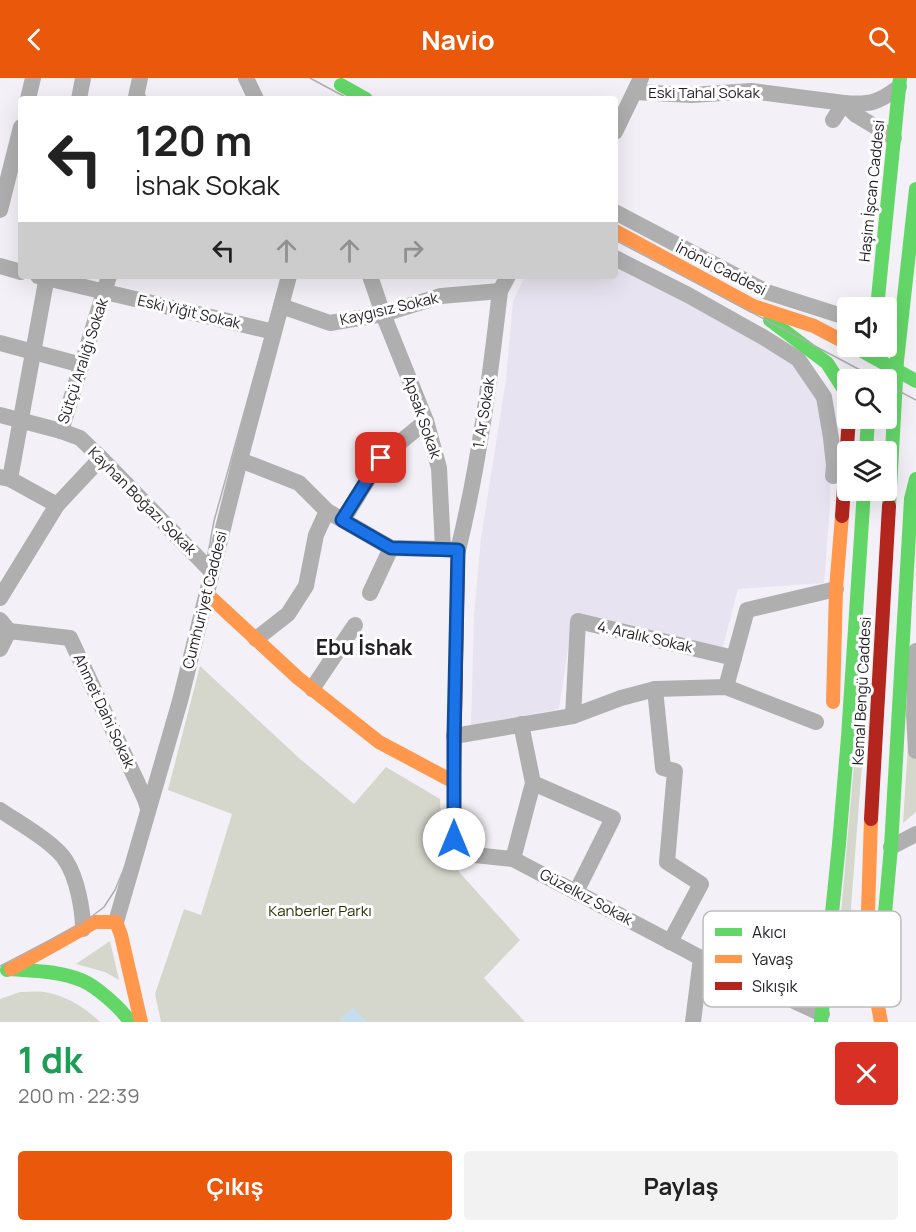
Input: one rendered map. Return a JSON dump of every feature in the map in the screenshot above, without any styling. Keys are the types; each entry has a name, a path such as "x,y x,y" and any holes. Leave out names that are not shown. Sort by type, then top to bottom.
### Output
{"main road":[{"name":"Haşim İşcan Caddesi","path":"878,297 900,83"},
{"path":"336,85 360,96"},
{"name":"Kemal Bengü Caddesi","path":"868,911 897,361 916,189"},
{"name":"İnönü Caddesi","path":"618,233 753,306 814,326 837,338"},
{"path":"753,306 827,363 837,379"},
{"path":"872,369 873,357"},
{"name":"İnönü Caddesi","path":"873,357 916,381"},
{"path":"833,712 832,590 848,429"},
{"path":"885,911 891,847 911,499 916,479"},
{"name":"Kemal Bengü Caddesi","path":"832,911 848,737 863,501"},
{"path":"450,550 454,839 465,854"},
{"path":"207,594 298,678 379,742 454,782"},
{"path":"835,740 839,844"},
{"path":"6,971 95,922 116,922 122,935 141,1022"},
{"path":"6,971 55,974 82,980 106,997 130,1022"},
{"name":"Kemal Bengü Caddesi","path":"878,1007 881,1022"}],"street":[{"path":"29,96 33,78"},
{"path":"80,96 83,78"},
{"path":"136,96 140,78"},
{"path":"246,78 255,96"},
{"name":"Eski Tahal Sokak","path":"638,85 692,95 751,91 866,104 885,98 900,83"},
{"path":"618,126 638,85"},
{"path":"833,120 844,103 856,115 894,138"},
{"path":"0,210 18,139"},
{"path":"618,214 767,292 814,311 837,315"},
{"path":"618,260 799,356 824,397 834,465 832,590 747,610 726,687"},
{"path":"0,266 18,271"},
{"path":"44,279 21,422 5,478 57,505"},
{"name":"Eski Yiğit Sokak","path":"62,279 107,284 274,332"},
{"name":"Cumhuriyet Caddesi","path":"116,922 180,701 288,279"},
{"name":"Apsak Sokak","path":"371,279 426,421 439,468 450,550"},
{"name":"1. Ar Sokak","path":"450,550 467,516 487,399 500,291 506,279"},
{"name":"Sütçü Aralığı Sokak","path":"61,431 107,284"},
{"name":"Kaygısız Sokak","path":"281,306 330,323 383,314 441,296 500,291"},
{"path":"0,344 82,365"},
{"name":"Kayhan Boğazı Sokak","path":"0,415 80,438 212,572"},
{"path":"342,520 381,458 426,421"},
{"path":"0,598 57,505 101,458"},
{"path":"240,460 299,483 327,512 391,548 450,550"},
{"path":"256,639 288,614 306,586 316,535 327,512"},
{"path":"370,592 391,548"},
{"name":"4. Aralık Sokak","path":"573,716 578,621 734,658"},
{"path":"312,689 355,625"},
{"path":"0,649 5,626"},
{"name":"Ahmet Dahi Sokak","path":"5,626 70,638 148,808"},
{"path":"916,651 914,716 916,751"},
{"path":"454,736 573,716 621,698 655,689 726,687 816,722"},
{"path":"655,689 663,768 675,771 666,862 702,884 670,942"},
{"path":"513,859 533,783 521,724"},
{"path":"533,783 613,818 576,892"},
{"path":"0,810 50,845 66,861 73,875 80,902 83,929"},
{"path":"891,847 916,834"},
{"name":"Güzelkız Sokak","path":"465,854 513,859 701,958"},
{"path":"693,1022 701,958"},
{"name":"Güzelkız Sokak","path":"800,1007 822,1018"}],"shaded area":[{"path":"618,266 795,363 821,394 831,465 824,583 738,589 722,650 573,615 559,709 471,726 474,615 481,538 506,380 513,301 524,279 618,279"}],"green space":[{"path":"865,637 870,637 851,911 841,911"},
{"name":"Kanberler Parkı","path":"200,666 299,758 354,804 386,767 440,799 443,854 520,940 484,978 525,1022 161,1022 155,994 184,909 201,915 232,814 168,790"},
{"path":"908,744 916,760 916,812 903,823"},
{"path":"110,941 119,980 105,972 76,964"},
{"path":"20,992 44,992 60,996 82,1007 100,1022 0,1022 0,999"}],"water":[{"path":"353,1008 367,1022 341,1022 342,1017"}],"tram line":[{"path":"310,78 343,96"},
{"path":"618,242 858,369"},
{"path":"0,966 83,923 104,907 115,890 128,859 196,619 214,521 281,279"},
{"path":"897,390 916,400"}],"traffic: fast":[{"path":"878,297 900,78"},
{"path":"341,85 361,96"},
{"path":"889,506 897,361 916,189"},
{"path":"770,320 827,363 837,379"},
{"path":"873,357 916,381"},
{"path":"867,429 867,441"},
{"path":"885,911 891,847 911,499 916,479"},
{"path":"832,911 848,737 863,501"},
{"path":"7,970 46,972 81,980 108,998 130,1022"},
{"path":"821,1022 823,1007"}],"traffic: slow":[{"path":"618,233 753,306 814,326 837,338"},
{"path":"833,702 836,589 842,516"},
{"path":"207,594 298,678 379,742 454,782"},
{"path":"454,775 454,839 465,854"},
{"path":"868,911 871,819"},
{"path":"11,969 95,922 116,922 141,1022"},
{"path":"878,1007 881,1022"}],"traffic: jam":[{"path":"842,516 848,429"},
{"path":"871,819 889,506"},
{"path":"454,775 458,550"}],"district":[{"name":"Ebu İshak","path":"364,648"}],"route":[{"path":"381,458 342,520 391,548 458,550 454,839"}]}
